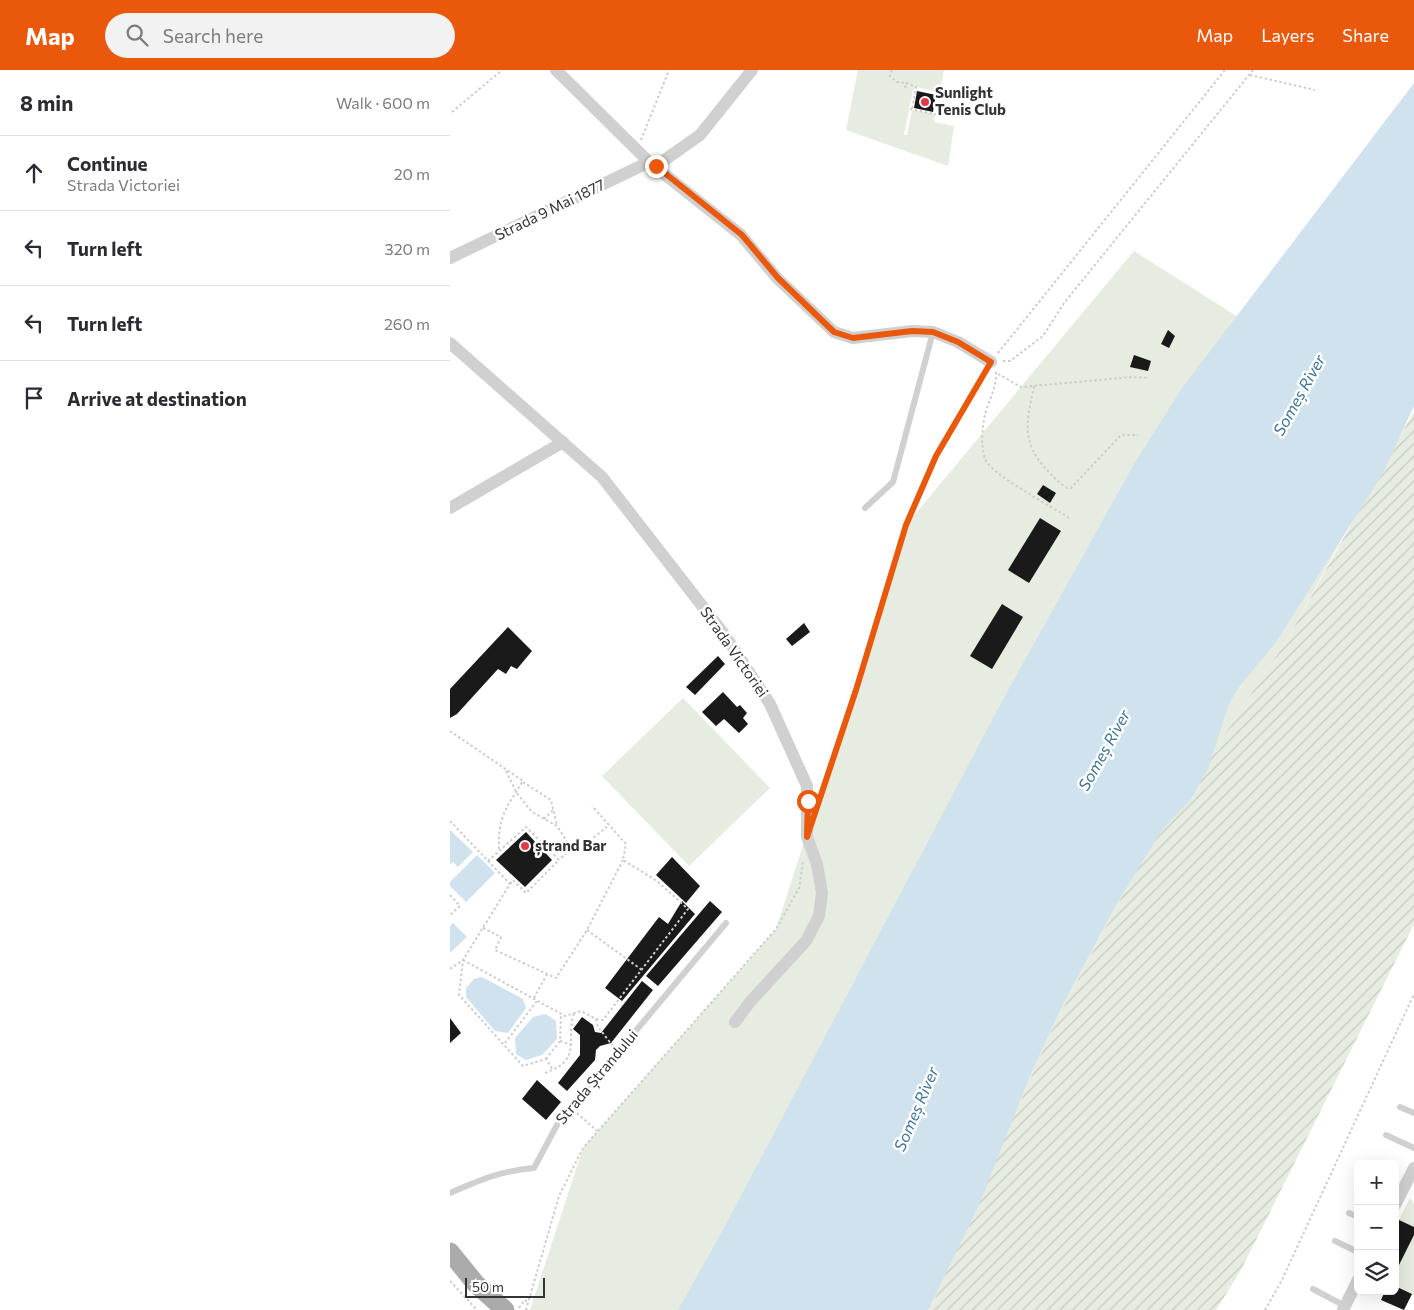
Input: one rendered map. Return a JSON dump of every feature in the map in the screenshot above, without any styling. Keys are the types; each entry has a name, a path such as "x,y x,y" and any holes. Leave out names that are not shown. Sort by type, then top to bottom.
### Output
{"main road":[{"path":"450,1252 476,1284 512,1309"},
{"path":"450,1268 492,1310"}],"street":[{"path":"556,70 637,151 742,235 778,278 834,332 853,338 912,331 933,332 958,342 994,368"},
{"name":"Strada 9 Mai 1877","path":"450,258 652,164 700,135 752,70"},
{"name":"Strada Victoriei","path":"450,343 602,477 724,634 770,704 807,786 807,837 817,864 822,892 819,916 806,941 750,1002 735,1022"},
{"path":"450,508 563,442"},
{"path":"1399,1195 1414,1168"},
{"path":"1347,1309 1354,1291"}],"lane":[{"path":"865,508 893,482 933,332"},
{"name":"Strada Ștrandului","path":"450,1193 475,1180 508,1170 534,1168 553,1132 571,1108 726,922"},
{"path":"1400,1107 1414,1113"},
{"path":"1386,1135 1414,1148"},
{"path":"1349,1212 1354,1215"},
{"path":"1334,1241 1354,1250"},
{"path":"1314,1289 1347,1309"}],"path":[{"path":"452,112 502,70"},
{"path":"637,151 669,70"},
{"path":"892,70 890,76 897,82 916,88 911,109 950,117"},
{"path":"816,810 856,690 906,525 936,456 994,368 1225,70"},
{"path":"994,368 1010,361 1043,336 1064,303 1253,70"},
{"path":"1249,75 1316,90"},
{"path":"904,88 906,84"},
{"path":"994,368 1021,387 1132,377 1149,378"},
{"path":"994,368 996,385 984,419 983,447 985,460 1002,476 1070,518"},
{"path":"1034,386 1027,436 1031,449 1043,465 1067,488 1071,488 1121,435 1138,435"},
{"path":"450,730 551,800 557,826 571,848"},
{"path":"506,770 516,792 532,812 557,826"},
{"path":"499,851 498,828 501,817 523,782"},
{"path":"482,928 501,936 495,950 556,978 586,930 623,860 626,844 592,806"},
{"path":"544,819 553,809"},
{"path":"450,821 510,884"},
{"path":"561,1014 560,1041 546,1059 523,1066 459,995 463,960 513,880 526,894 571,848 592,839 609,825"},
{"path":"488,861 526,826 559,860"},
{"path":"526,1310 559,1196 583,1148 776,929 799,888 807,837"},
{"path":"598,1027 688,909 657,880 623,860"},
{"path":"450,895 460,906 450,915"},
{"path":"586,930 642,970"},
{"path":"463,960 565,1016 581,1011 596,1019 603,1020"},
{"path":"450,968 463,960"},
{"path":"534,999 547,974"},
{"path":"1264,1310 1281,1282 1414,994"},
{"path":"505,1044 537,1001"},
{"path":"546,1073 560,1068 571,1053 570,1027 574,1013"},
{"path":"596,1019 598,1027 617,1052"},
{"path":"560,1041 572,1045"},
{"path":"546,1059 553,1070"},
{"path":"571,1108 597,1131"},
{"path":"450,1281 477,1310"},
{"path":"512,1309 525,1300 528,1302"}],"shaded area":[{"path":"858,70 944,70 940,92 916,87 913,90 904,135 907,135 912,110 935,114 934,122 954,126 948,166 846,130"},
{"path":"1134,251 1405,423 1288,638 1138,866 1053,1027 979,1205 930,1310 530,1310 583,1148 776,929 906,525"},
{"path":"1414,411 1414,924 1241,1270 1216,1310 930,1310 1053,1027 1138,866 1288,638"},
{"path":"683,698 770,788 689,866 602,776"},
{"path":"1410,1198 1414,1204 1414,1227 1399,1220"},
{"path":"1414,1235 1414,1295 1399,1288 1399,1265"}],"water":[{"name":"Someș River","path":"1414,83 1414,406 1382,475 1276,642 1238,688 1228,706 1208,769 1191,799 1162,830 1116,905 1063,1004 1031,1073 979,1205 928,1310 678,1310 724,1228 1001,703 1134,464 1182,388"},
{"path":"450,830 473,852 458,867 453,862 450,864"},
{"path":"477,855 495,873 466,902 450,886 450,882"},
{"path":"453,923 467,937 450,953 450,926"},
{"path":"482,977 523,999 526,1008 508,1033 495,1031 466,997 466,988 474,979"},
{"path":"546,1014 556,1021 557,1039 542,1055 526,1060 516,1054 515,1038 533,1017"}],"building":[{"name":"Sunlight Tenis Club","path":"917,91 936,95 933,112 914,108"},
{"path":"1168,330 1175,336 1169,348 1161,344"},
{"path":"1134,355 1151,361 1148,371 1130,367"},
{"path":"1043,485 1056,493 1050,503 1037,494"},
{"path":"1040,518 1061,531 1029,583 1008,570"},
{"path":"1002,604 1023,617 992,669 970,656"},
{"path":"804,623 810,632 792,646 786,639"},
{"path":"508,627 532,651 517,669 511,666 506,674 498,669 457,714 450,718 450,689"},
{"path":"718,656 725,664 695,695 686,687"},
{"path":"723,692 737,707 740,705 747,713 743,718 748,724 739,733 724,719 716,726 702,712"},
{"name":"ștrand Bar","path":"526,832 552,860 525,887 496,860"},
{"path":"672,857 700,886 686,903 656,875"},
{"path":"682,901 695,914 622,1001 605,988 659,917 668,924"},
{"path":"710,901 722,912 658,986 646,976"},
{"path":"642,981 653,990 611,1043 600,1046 596,1050 595,1060 567,1091 558,1083 580,1055 580,1035 573,1029 582,1017 593,1025 595,1032 601,1033"},
{"path":"450,1018 461,1033 450,1043"},
{"path":"537,1080 561,1102 546,1120 522,1099"},
{"path":"1399,1220 1414,1227 1414,1235 1399,1265"},
{"path":"1399,1288 1412,1294 1404,1310 1381,1300 1383,1295 1399,1295"}],"place":[{"name":"Sunlight Tenis Club","path":"925,102"},
{"name":"ștrand Bar","path":"525,846"}],"route":[{"path":"656,166 742,235 778,278 834,332 853,338 912,331 933,332 958,342 991,362 936,456 906,525 856,690 807,837 808,801"}]}
